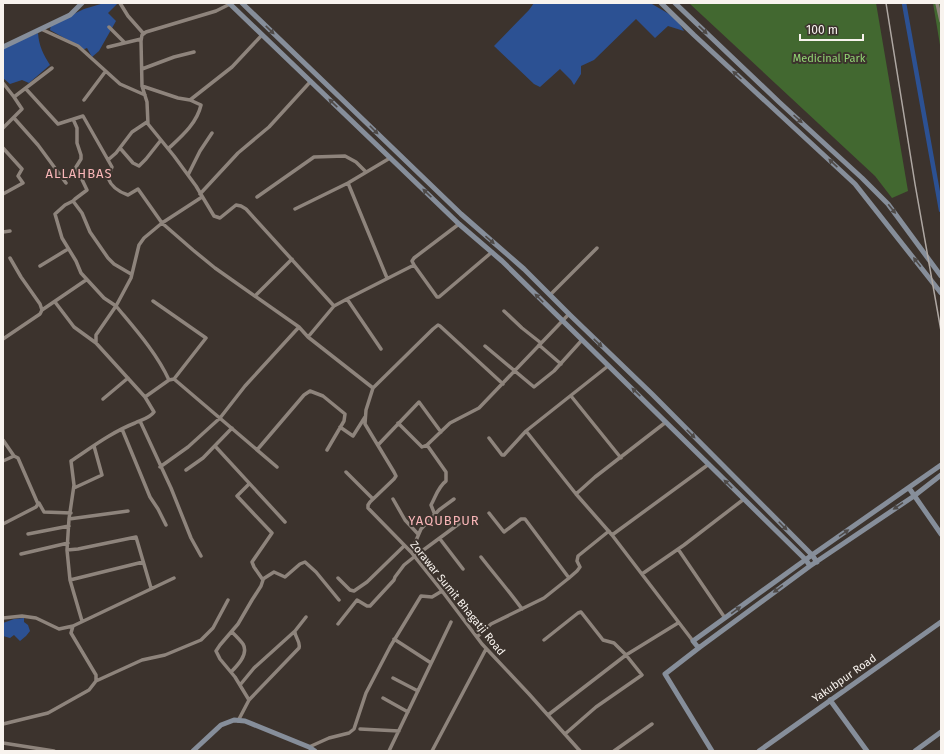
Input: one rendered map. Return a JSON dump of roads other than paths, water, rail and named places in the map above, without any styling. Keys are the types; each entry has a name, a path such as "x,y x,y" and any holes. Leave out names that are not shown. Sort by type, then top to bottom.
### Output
{"street":[{"path":"3,47 70,15 82,3"},
{"path":"120,3 128,16 143,33"},
{"path":"143,33 216,11 230,3 457,222 492,252 709,464 806,560 810,566"},
{"path":"242,3 461,214 524,269 652,394 812,555 817,562"},
{"path":"661,3 855,184 941,293"},
{"path":"675,3 888,204 940,275"},
{"path":"937,3 941,21"},
{"path":"109,27 125,43"},
{"path":"41,28 78,46 105,72 123,86 145,95"},
{"path":"143,33 141,40 142,86 147,104 147,122 188,174 214,216 218,218 221,217 236,205 246,209 334,306"},
{"path":"190,100 232,67 262,35"},
{"path":"108,47 141,40"},
{"path":"142,69 174,57 194,52"},
{"path":"14,96 26,89 52,68"},
{"path":"84,100 105,72"},
{"path":"96,343 96,335 116,306 132,274 139,244 162,223 201,195 238,152 269,127 311,81"},
{"path":"3,83 14,96 22,109 3,128"},
{"path":"142,86 178,98 190,100 201,105 194,120 185,133 168,148"},
{"path":"26,89 57,123 61,124 83,116 112,167 108,178 111,184 119,191 128,195 138,189 162,223 214,268 299,327 308,337 373,388"},
{"path":"14,118 38,145 66,183"},
{"path":"73,119 77,128 76,143 81,155 76,167 87,189 86,192 65,205 55,214 61,235 76,261 79,270 86,280 104,298 116,306 150,348 164,368 169,380"},
{"path":"108,160 120,148 132,132 147,122"},
{"path":"188,174 212,133"},
{"path":"120,148 133,162 139,166 161,140"},
{"path":"3,148 22,169 18,176 23,182 3,194"},
{"path":"257,197 314,157 344,156 356,162 366,172"},
{"path":"295,209 348,183 390,158"},
{"path":"348,183 387,278"},
{"path":"73,201 82,213 90,232 108,258 114,264 132,274"},
{"path":"461,214 457,222 412,261 437,297 439,297 492,252"},
{"path":"3,232 10,231"},
{"path":"550,295 597,248"},
{"path":"40,266 68,249"},
{"path":"10,258 40,304 42,310"},
{"path":"256,296 292,259"},
{"path":"308,337 334,306 414,265"},
{"path":"3,339 86,280"},
{"path":"347,299 381,349"},
{"path":"146,397 169,380 174,379 206,338 153,301"},
{"path":"55,302 74,327 96,343 146,397 154,412 152,415 122,428 71,461 74,488 69,519 67,550 70,580 82,622"},
{"path":"504,311 561,364"},
{"path":"398,424 422,447 427,444 450,423 479,408 569,314"},
{"path":"340,427 353,436 365,416 373,388 438,325 503,384"},
{"path":"160,466 188,447 220,418 245,386 299,327"},
{"path":"485,346 534,387 561,364 582,340"},
{"path":"489,438 503,456 526,432 608,366"},
{"path":"103,399 128,378"},
{"path":"174,379 277,467"},
{"path":"257,450 304,395 310,392 323,396 345,414 340,427 327,450"},
{"path":"571,396 621,458"},
{"path":"378,445 419,402 441,432"},
{"path":"346,472 373,499 396,476 365,424 365,416"},
{"path":"140,421 174,494 191,538 201,556"},
{"path":"576,494 595,477 666,422"},
{"path":"122,428 150,497 166,525"},
{"path":"186,470 203,458 232,428"},
{"path":"526,432 576,494 609,531 678,622 697,646 700,647"},
{"path":"3,440 14,456 16,456 19,460 44,512 70,513"},
{"path":"427,444 446,472 446,481 439,486 438,493 431,505 435,515"},
{"path":"74,488 102,475 94,446"},
{"path":"215,446 285,522"},
{"path":"3,461 14,456"},
{"path":"612,535 709,464"},
{"path":"693,641 812,555 941,465"},
{"path":"712,751 665,674 810,566 914,496 941,475"},
{"path":"249,484 236,496 272,533 252,562 263,578"},
{"path":"909,488 941,534"},
{"name":"Zorawar Sumit Bhagatji Road","path":"373,499 368,505 368,508 411,552 442,590 486,649 580,751"},
{"path":"411,552 421,529 454,499"},
{"path":"642,574 744,499"},
{"path":"393,500 405,520 418,534"},
{"path":"3,524 38,506 38,502"},
{"path":"69,519 128,511"},
{"path":"489,513 504,532 521,519 525,519 570,578"},
{"path":"338,624 358,600 367,606 370,606 394,580 404,565 460,523"},
{"path":"28,534 69,526"},
{"path":"477,637 492,624 538,602 570,578 580,567 577,561 578,556 609,531"},
{"path":"67,550 136,537 151,588"},
{"path":"440,539 462,570"},
{"path":"21,554 68,543"},
{"path":"338,578 350,590 354,590 366,582 404,546"},
{"path":"678,549 725,618"},
{"path":"481,557 500,582 507,588 522,610"},
{"path":"70,580 143,562"},
{"path":"249,700 216,651 232,632 261,586 263,578 274,572 285,577 300,564 306,562 339,600"},
{"path":"3,618 22,616 41,619 56,629 73,626 174,578"},
{"path":"309,747 329,738 349,733 354,729 366,693 394,639 421,596 432,597 442,590"},
{"path":"3,724 48,713 89,690 96,681 142,660 165,655 201,640 213,628 228,600"},
{"path":"544,640 581,612 603,640 614,643 642,675 596,707 565,734"},
{"path":"240,685 254,668 295,631 306,618"},
{"path":"389,751 451,622"},
{"path":"548,715 626,655 678,622"},
{"name":"Yakubpur Road","path":"759,751 941,622"},
{"path":"73,626 71,633 96,675 96,681"},
{"path":"238,721 249,700 299,648 300,643 295,636 295,631"},
{"path":"231,672 241,661 244,648 243,644 232,632"},
{"path":"394,639 431,663"},
{"path":"432,751 486,649"},
{"path":"393,678 418,691"},
{"path":"383,698 408,712"},
{"path":"830,700 867,751"},
{"path":"193,751 221,725 234,720 245,721 265,728 315,751"},
{"path":"614,751 652,724"},
{"path":"360,729 399,731"},
{"path":"915,751 941,732"},
{"path":"3,743 54,751"}],"water":[{"path":"104,3 118,3 108,13 116,21 99,51 92,57 87,48 82,50 50,30 51,25 84,9"},
{"path":"534,3 652,3 676,18 684,31 668,26 655,38 636,19 594,60 581,66 581,74 574,85 560,69 540,87 534,84 494,46"},
{"path":"38,33 42,50 50,65 29,83 22,80 10,84 3,78 3,48"},
{"path":"24,618 24,622 28,625 30,631 26,636 20,641 14,635 10,638 3,636 3,623 14,619"}],"waterway":[{"path":"904,3 941,210"}],"railway":[{"path":"886,3 915,184 941,331"}],"district":[{"name":"ALLAHBAS","path":"79,173"},
{"name":"YAQUBPUR","path":"444,520"}],"park label":[{"name":"Medicinal Park","path":"829,58"}]}
